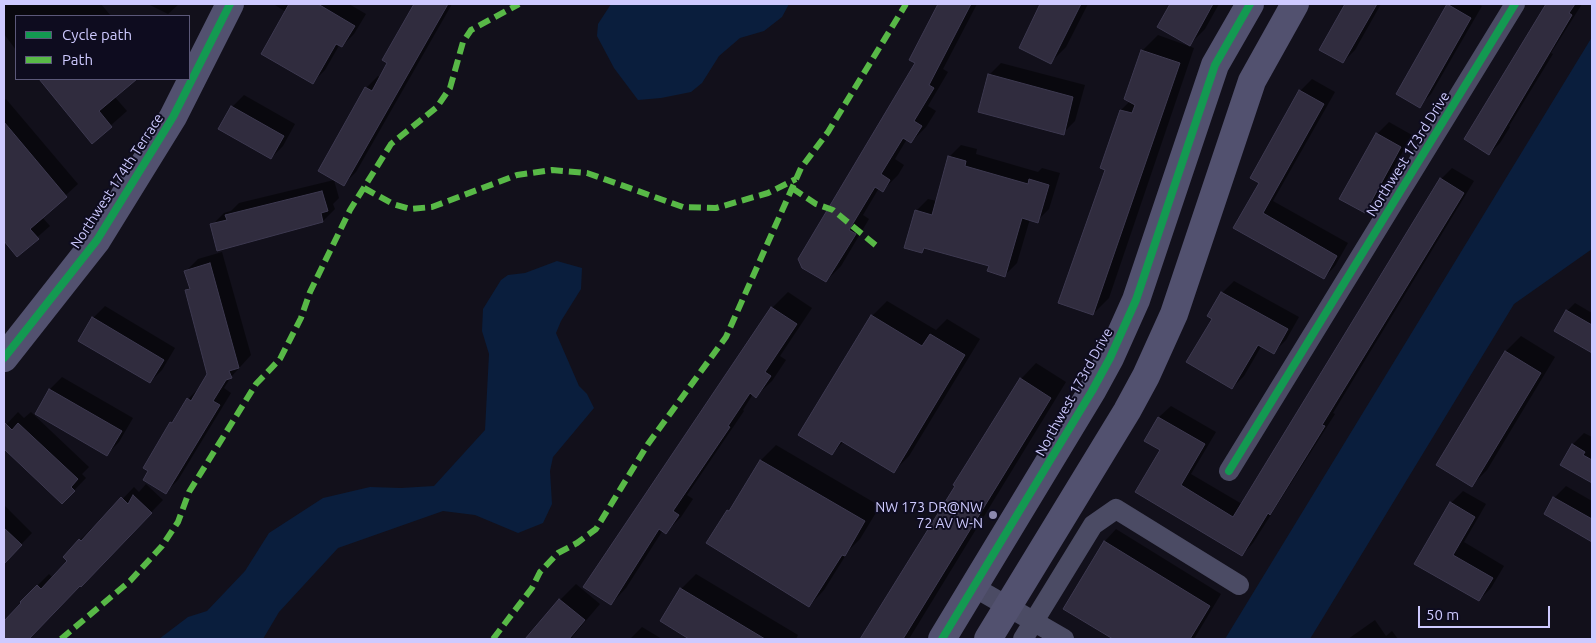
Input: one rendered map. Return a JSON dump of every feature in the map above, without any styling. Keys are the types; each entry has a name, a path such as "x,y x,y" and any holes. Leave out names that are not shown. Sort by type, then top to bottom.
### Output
{"street":[{"name":"Northwest 174th Terrace","path":"4,358 97,240 173,117 230,4"},
{"path":"988,639 1127,411 1146,376 1174,314 1252,81 1296,4"},
{"name":"Northwest 173rd Drive","path":"1229,471 1515,4"},
{"path":"1246,11 1274,41"},
{"name":"Northwest 173rd Drive","path":"942,639 1110,358 1136,300 1215,65 1246,11"},
{"path":"1023,639 1093,525 1116,509 1239,585"},
{"path":"974,586 1064,639"}],"water":[{"path":"611,4 789,4 782,17 764,31 740,38 719,56 702,83 691,92 638,100 614,68 597,36 598,24"},
{"path":"1592,37 1592,249 1514,304 1310,639 1225,639"},
{"path":"557,261 582,268 581,289 561,321 556,333 579,386 587,394 594,408 553,457 550,471 552,504 543,523 518,533 475,515 443,511 338,548 279,612 263,639 159,639 188,617 207,611 245,571 269,533 323,498 370,487 434,486 485,430 489,354 482,331 483,309 501,280 508,275 525,273"}],"building":[{"path":"289,4 318,4 355,26 342,47 336,44 313,84 261,54"},
{"path":"414,4 448,4 344,186 318,171 365,87 372,91 387,63 382,60"},
{"path":"938,4 971,4 929,85 934,88 914,121 922,126 911,143 903,138 881,174 890,180 883,192 875,187 849,230 856,234 826,282 802,268 798,259 915,63 909,60"},
{"path":"1040,4 1081,4 1051,64 1019,48"},
{"path":"1170,4 1213,4 1190,46 1157,27"},
{"path":"1345,4 1377,4 1343,63 1319,50"},
{"path":"1447,4 1471,18 1420,108 1396,94"},
{"path":"1546,4 1575,4 1569,13 1572,15 1489,155 1464,139"},
{"path":"1141,50 1180,63 1093,315 1058,303 1105,170 1100,168 1120,110 1132,113 1135,105 1124,99"},
{"path":"988,74 1073,97 1064,135 978,112"},
{"path":"40,80 136,80 99,111 112,127 92,144"},
{"path":"1299,90 1324,104 1263,213 1337,256 1324,279 1233,228 1259,183 1250,178"},
{"path":"231,106 284,136 271,159 218,129"},
{"path":"4,122 67,197 30,229 39,239 17,257 4,241"},
{"path":"1376,133 1401,147 1365,213 1339,199"},
{"path":"948,156 966,161 965,166 1028,184 1029,179 1049,185 1038,223 1022,218 1005,277 987,271 989,266 924,248 922,253 904,248 915,210 932,215"},
{"path":"1440,178 1464,193 1322,425 1325,426 1270,515 1268,513 1242,556 1135,492 1160,450 1144,441 1158,417 1205,444 1181,485 1233,517"},
{"path":"322,191 328,211 321,213 323,222 217,251 210,224 227,220 225,215"},
{"path":"210,263 239,368 229,371 232,378 226,380 213,401 220,405 166,494 143,480 148,471 143,468 170,422 172,423 187,398 191,401 207,374 185,290 190,289 184,271"},
{"path":"1221,292 1288,329 1274,354 1258,345 1232,389 1186,362 1212,319 1207,316"},
{"path":"771,307 797,324 765,372 771,376 756,398 750,393 728,426 730,427 673,511 679,515 666,534 659,529 611,605 583,587"},
{"path":"1566,310 1592,325 1592,353 1554,331"},
{"path":"871,315 922,346 930,334 965,355 894,473 841,441 832,455 798,435"},
{"path":"92,317 164,360 150,383 78,341"},
{"path":"1505,351 1541,373 1472,487 1436,465"},
{"path":"1020,378 1051,398 903,639 860,639 955,486 953,485"},
{"path":"49,389 122,431 107,456 35,414"},
{"path":"4,422 12,430 18,423 78,479 71,487 75,491 62,504 4,449"},
{"path":"1572,444 1585,452 1583,455 1592,460 1592,483 1560,465"},
{"path":"760,460 865,521 845,556 842,555 809,607 706,543 727,510 729,511"},
{"path":"133,495 152,513 29,639 4,639 4,621 20,602 37,585 41,589 67,561 63,557 79,539 81,541 121,497 128,504"},
{"path":"1553,497 1592,519 1592,542 1544,514"},
{"path":"1450,502 1475,517 1453,555 1493,578 1479,601 1414,564"},
{"path":"4,528 22,545 4,564"},
{"path":"1104,541 1210,606 1190,639 1113,639 1063,609"},
{"path":"680,588 765,639 689,639 660,621"},
{"path":"559,599 585,620 569,639 525,639"}],"marked path":[{"path":"61,639 130,581 162,546 178,522 189,492 256,384 280,359 301,318 310,292 350,210 391,144 437,107 450,88 463,42 471,30 519,4"},
{"path":"493,639 532,588 540,572 558,553 577,543 596,529 648,444 726,337 801,168 828,132 906,4"},
{"path":"364,188 393,204 410,209 432,207 517,175 552,170 587,173 683,207 716,208 768,193 796,179"},
{"path":"792,188 816,204 833,210 879,248"}],"cycle path":[{"path":"4,358 97,240 173,117 230,4"},
{"path":"942,639 1110,358 1136,300 1215,65 1250,4"},
{"path":"1229,471 1515,4"}],"place":[{"name":"NW 173 DR@NW 72 AV W-N","path":"993,515"}]}
